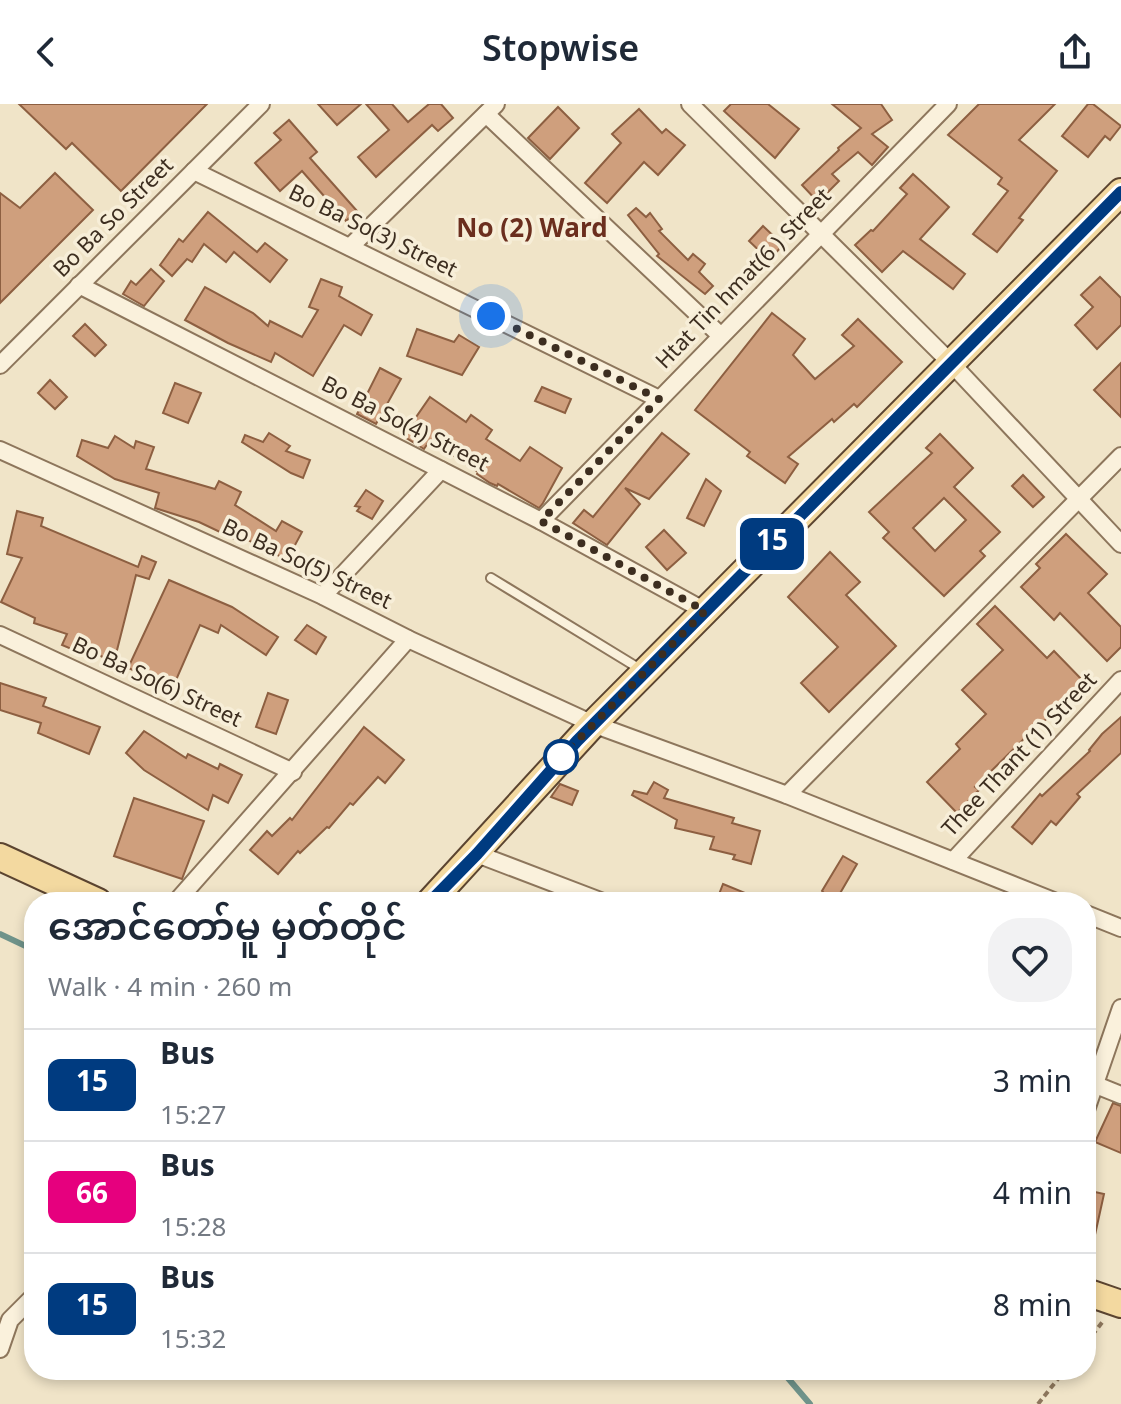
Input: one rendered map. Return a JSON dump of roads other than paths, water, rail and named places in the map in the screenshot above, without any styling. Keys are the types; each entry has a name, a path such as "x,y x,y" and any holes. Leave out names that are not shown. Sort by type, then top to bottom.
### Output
{"main road":[{"path":"440,892 593,724 1121,192"},
{"path":"0,857 76,892"},
{"path":"1096,1295 1121,1304"}],"street":[{"name":"Bo Ba So Street","path":"0,365 261,104"},
{"path":"690,104 951,363 1121,544"},
{"path":"921,104 935,117"},
{"name":"Htat Tin hmat(6 ) Street","path":"541,521 948,104"},
{"path":"350,247 491,109 721,336"},
{"name":"Bo Ba So(3) Street","path":"194,171 659,399"},
{"name":"Bo Ba So(4) Street","path":"79,285 541,521 705,611"},
{"name":"Bo Ba So(5) Street","path":"0,450 323,596 408,639 593,724 787,795 1031,892"},
{"path":"787,795 1121,456"},
{"path":"323,596 441,470"},
{"name":"Bo Ba So(6) Street","path":"0,635 293,772"},
{"path":"185,892 408,639"},
{"name":"Thee Thant (1) Street","path":"953,861 1121,680"},
{"path":"477,854 577,892"},
{"path":"1114,925 1121,909"},
{"path":"1096,1068 1121,1008"},
{"path":"1096,1085 1121,1095"},
{"path":"0,1349 10,1320 24,1306"}],"lane":[{"path":"491,578 644,672"}],"waterway":[{"path":"0,934 24,945"},
{"path":"790,1380 810,1404"}],"district":[{"name":"No (2) Ward","path":"532,231"}]}
